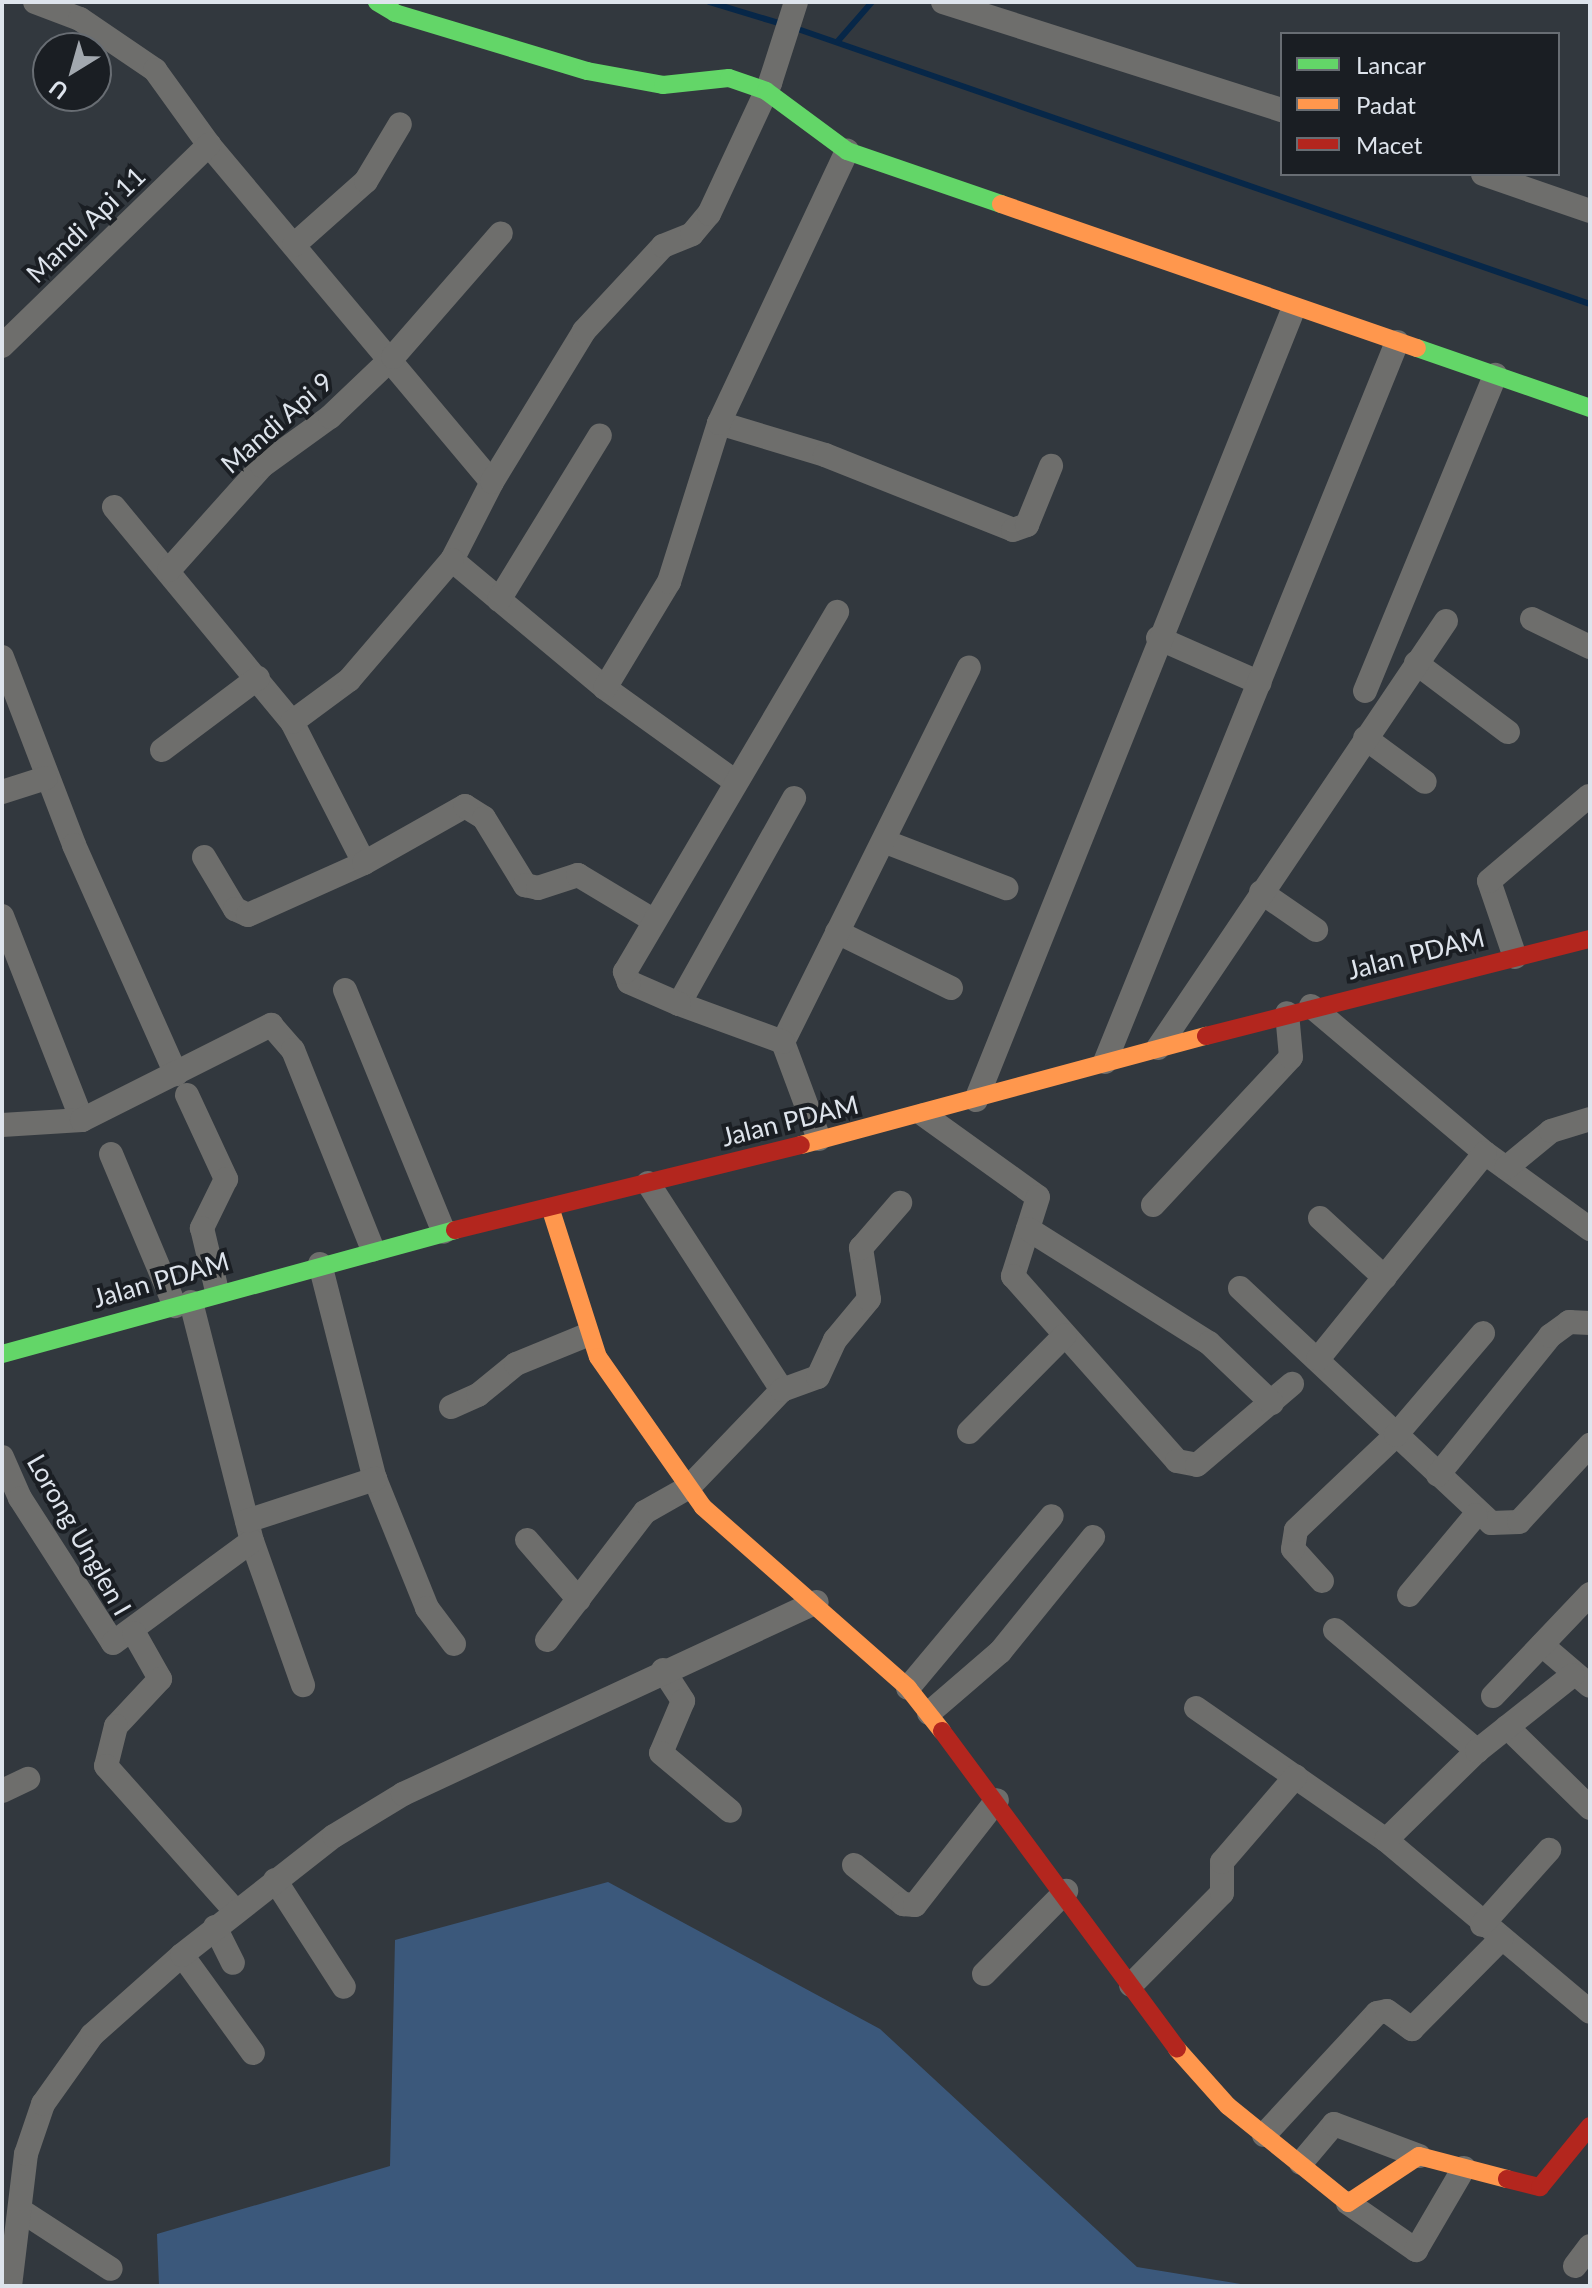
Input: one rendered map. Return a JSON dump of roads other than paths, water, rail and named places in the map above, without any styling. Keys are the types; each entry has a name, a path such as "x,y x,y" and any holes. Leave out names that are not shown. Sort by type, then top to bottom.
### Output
{"street":[{"path":"35,2 128,48 155,70 209,145 393,357 492,482"},
{"path":"377,2 395,13 587,71 663,85 718,77 768,87 847,151 1293,310 1590,408"},
{"path":"292,722 349,680 452,560 492,482 584,331 663,246 692,234 709,214 768,87 796,2"},
{"path":"943,2 1280,109"},
{"path":"294,245 366,181 400,124"},
{"name":"Mandi Api 11","path":"2,346 209,145"},
{"path":"605,688 669,582 719,423 847,151"},
{"path":"1489,176 1589,208"},
{"name":"Mandi Api 9","path":"169,570 262,466 330,417 393,357 501,233"},
{"path":"976,1100 1158,638 1293,310"},
{"path":"1105,1062 1397,342"},
{"path":"1365,691 1495,375"},
{"path":"719,423 825,455 1013,530 1027,525 1051,466"},
{"path":"499,600 600,435"},
{"path":"114,507 292,722 364,863"},
{"path":"452,560 605,688 736,782"},
{"path":"783,1042 679,1004 626,977 653,920 837,612"},
{"path":"1532,619 1590,647"},
{"path":"1158,1048 1446,621"},
{"path":"1158,638 1260,683"},
{"path":"2,657 46,778 226,1179 202,1228 217,1291"},
{"path":"1416,663 1508,732"},
{"path":"819,1139 783,1042 886,842 969,668"},
{"path":"162,750 258,678"},
{"path":"1365,738 1425,782"},
{"path":"2,792 46,778"},
{"path":"1515,957 1489,881 1589,796"},
{"path":"679,1004 794,798"},
{"path":"204,857 235,909 248,915 364,863 465,806 484,818 525,885 538,888 578,875 653,920"},
{"path":"886,842 1006,888"},
{"path":"1261,892 1316,930"},
{"path":"2,916 82,1120"},
{"path":"837,932 951,988"},
{"name":"Jalan PDAM","path":"2,1354 183,1304 217,1291 373,1250 924,1115 1311,1006 1590,939"},
{"path":"345,990 444,1232"},
{"path":"1311,1006 1485,1153 1590,1229"},
{"path":"1153,1205 1291,1057 1287,1013"},
{"path":"2,1125 82,1120 182,1085 271,1025 280,1031 373,1250"},
{"path":"924,1115 1036,1195 1013,1276 1185,1467 1197,1465 1292,1384"},
{"path":"1506,1168 1551,1131 1590,1119"},
{"path":"1318,1359 1485,1153"},
{"path":"111,1154 183,1304 249,1531 303,1685"},
{"path":"648,1183 782,1390"},
{"path":"547,1640 645,1512 689,1487 782,1390 818,1377 835,1340 869,1299 871,1288 859,1254 900,1203"},
{"path":"550,1207 587,1335 689,1487 710,1514 817,1602 908,1688 1066,1891 1131,1985 1208,2087 1348,2203 1416,2250 1464,2168"},
{"path":"1320,1218 1385,1278"},
{"path":"1028,1229 1209,1343 1272,1403"},
{"path":"320,1264 375,1479 427,1608 454,1644"},
{"path":"1240,1288 1318,1359 1476,1515 1500,1526 1519,1522 1590,1445"},
{"path":"1438,1475 1550,1336 1569,1322 1590,1323"},
{"path":"1322,1581 1293,1549 1293,1535 1396,1435 1483,1333"},
{"path":"451,1407 478,1395 516,1364 587,1335"},
{"path":"969,1432 1065,1335"},
{"name":"Lorong Unglen I","path":"2,1457 11,1501 109,1642 134,1633 160,1679 116,1726 106,1766 235,1911"},
{"path":"134,1633 249,1531 375,1479"},
{"path":"1409,1595 1476,1515"},
{"path":"908,1688 1052,1516"},
{"path":"929,1713 1000,1652 1093,1537"},
{"path":"527,1540 579,1600"},
{"path":"1493,1696 1590,1594"},
{"path":"10,2286 26,2154 43,2104 92,2035 215,1927 275,1880 403,1794 663,1670 817,1602"},
{"path":"1335,1630 1477,1751"},
{"path":"1386,1840 1477,1751 1507,1727 1581,1680 1542,1645"},
{"path":"663,1670 683,1701 661,1753 730,1811"},
{"path":"1196,1708 1386,1840 1491,1932 1586,2000"},
{"path":"1507,1727 1590,1808"},
{"path":"1131,1985 1222,1893 1222,1862 1296,1776"},
{"path":"2,1791 28,1779"},
{"path":"854,1865 903,1904 915,1905 997,1800"},
{"path":"1264,2135 1377,2013 1387,2011 1412,2029 1491,1932 1549,1850"},
{"path":"275,1880 344,1987"},
{"path":"984,1974 1066,1891"},
{"path":"215,1927 233,1963"},
{"path":"182,1955 253,2053"},
{"path":"1301,2163 1339,2124 1419,2156 1540,2187 1590,2126"},
{"path":"1348,2203 1403,2161 1419,2156"},
{"path":"20,2210 111,2269"},
{"path":"1575,2266 1590,2246"}],"waterway":[{"path":"709,2 782,24"},
{"path":"838,41 872,2"},
{"path":"792,27 1590,304"}]}
